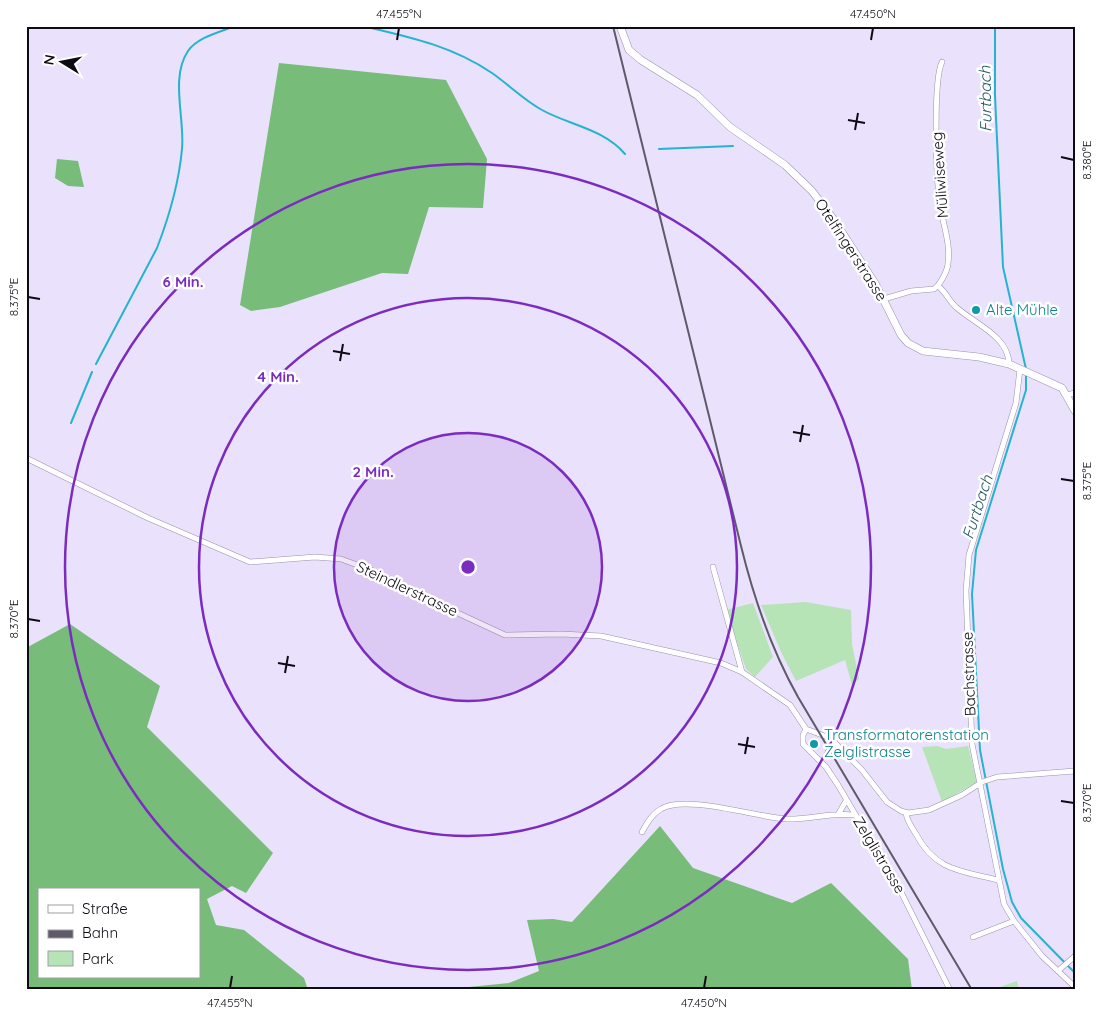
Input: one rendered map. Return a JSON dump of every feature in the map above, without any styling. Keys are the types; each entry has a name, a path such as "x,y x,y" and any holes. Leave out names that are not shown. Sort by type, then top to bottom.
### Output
{"street":[{"name":"Otelfingerstrasse","path":"620,26 629,50 641,60 697,95 730,128 785,165 812,191 834,220 884,299 901,334 915,348 923,351 979,357 1009,364 1055,384 1071,394 1075,411"},
{"name":"Müliwiseweg","path":"938,286 948,262 938,175 937,97 939,69 942,62"},
{"path":"884,299 911,291 934,289 938,286 947,294 954,306 984,327 998,341 1009,359 1009,364"},
{"name":"Bachstrasse","path":"1021,369 1016,403 975,531 967,578 972,744 1004,904 1014,921 1042,956 1060,970 1075,987"},
{"name":"Steindlerstrasse","path":"26,458 148,518 250,562 315,557 341,559 371,570 406,589 505,635 561,634 601,636 721,663 742,672 790,705 806,729"},
{"path":"713,567 742,672"},
{"path":"806,729 830,738 862,770 887,802 906,813 921,844 941,863 966,874 998,880"},
{"name":"Zelglistrasse","path":"806,729 803,736 803,744 832,774 854,815 902,894 950,990"},
{"path":"906,813 929,810 962,795 980,783 1005,776 1075,772"},
{"path":"839,813 846,801"},
{"path":"642,832 651,817 662,808 677,805 705,805 785,819 839,813 854,815"},
{"path":"974,937 1014,921"},
{"path":"1060,970 1073,959"}],"green space":[{"path":"279,63 446,80 487,159 483,208 429,207 408,274 382,273 280,307 251,311 240,305"},
{"path":"57,159 78,161 84,187 68,186 55,178"},
{"path":"806,602 851,610 852,644 859,679 852,685 845,660 796,681 761,605"},
{"path":"753,603 773,657 755,677 746,669 726,610"},
{"path":"70,624 160,686 147,727 273,853 246,893 232,886 207,899 216,925 244,930 304,978 308,990 26,990 26,648"},
{"path":"937,746 946,749 968,746 977,782 942,802 922,747"},
{"path":"660,826 693,868 792,903 831,883 908,959 912,990 463,990 469,987 509,983 539,971 527,920 553,919 572,922"},
{"path":"1017,981 1019,990 992,990"}],"waterway":[{"path":"96,364 157,248 169,212 179,174 182,149 179,86 183,62 188,51 197,42 235,26"},
{"path":"363,26 414,39 462,56 492,73 535,106 597,133 617,146 625,154"},
{"name":"Furtbach","path":"995,26 995,96 1003,267 1026,369"},
{"path":"659,149 733,146"},
{"path":"71,423 92,372"},
{"name":"Furtbach","path":"1026,373 1026,390 976,550 972,594 980,750 1003,869 1012,902 1021,918 1075,973"}],"railway":[{"path":"613,26 741,546 764,623 788,679 798,697 972,990"}],"place":[{"name":"Alte Mühle","path":"976,310"},
{"name":"Transformatorenstation Zelglistrasse","path":"814,744"}]}
